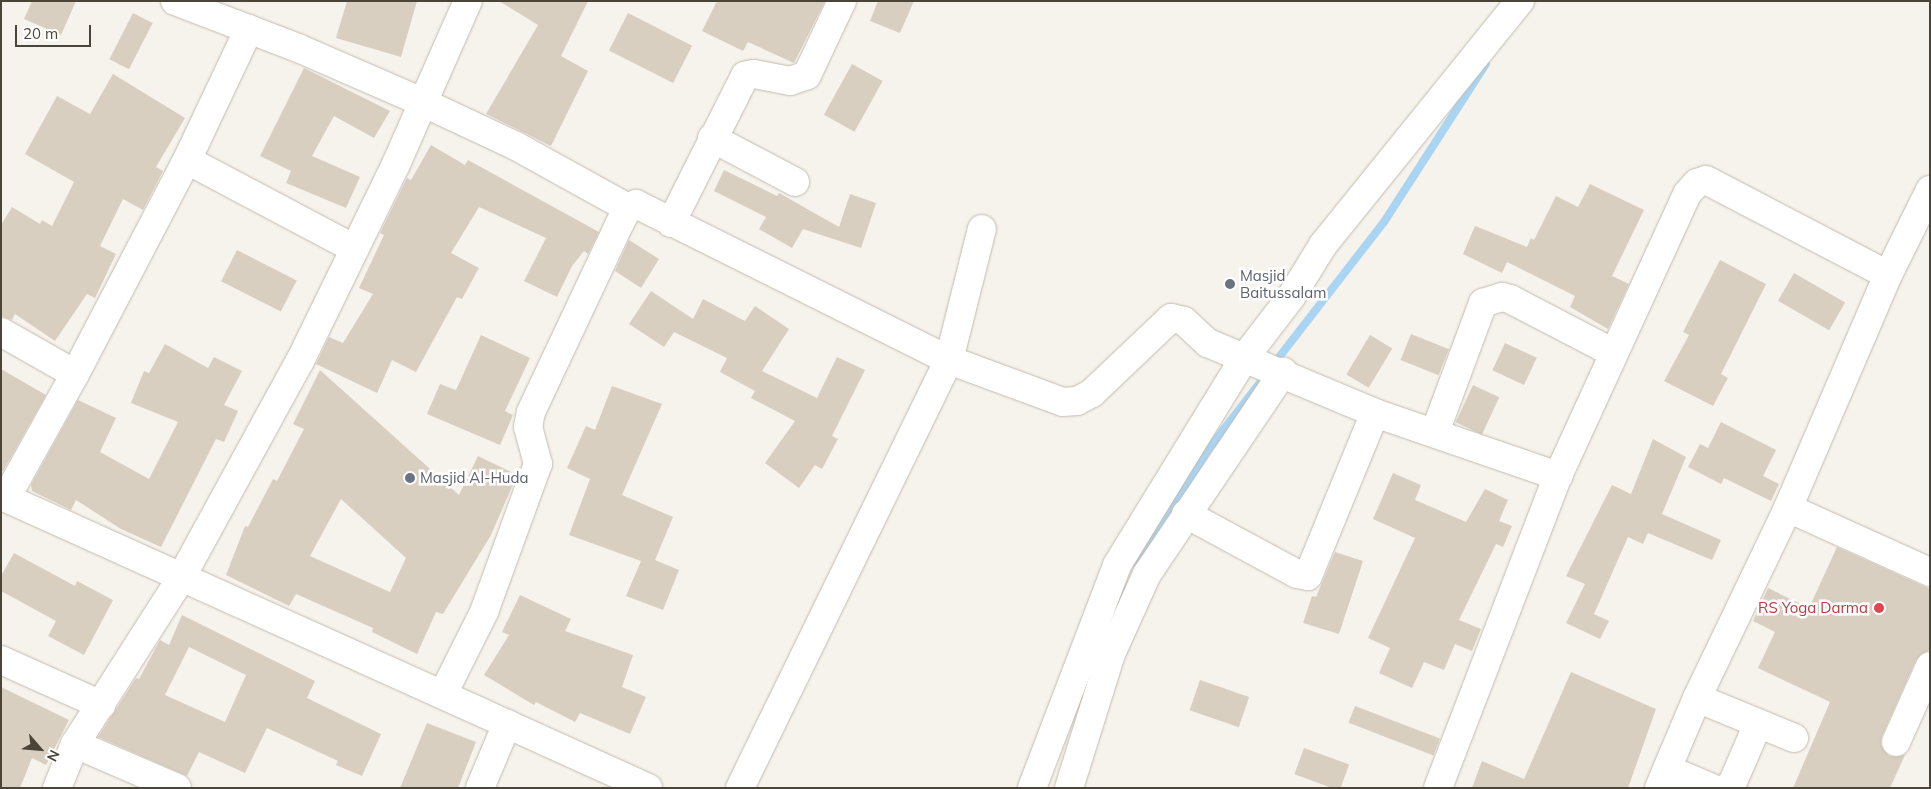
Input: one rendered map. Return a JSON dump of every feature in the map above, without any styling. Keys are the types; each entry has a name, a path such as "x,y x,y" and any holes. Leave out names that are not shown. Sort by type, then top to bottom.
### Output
{"street":[{"path":"57,788 75,744 181,578 300,361 468,1"},
{"path":"671,223 712,138 745,76 754,74 790,81 807,75 842,1"},
{"path":"1075,786 1111,654 1147,574 1186,514 1265,365 1291,297 1323,245 1515,2"},
{"path":"192,5 422,102 516,146 628,208"},
{"path":"248,29 187,160 74,374 4,497 648,788"},
{"path":"712,138 796,182"},
{"path":"187,160 353,248"},
{"path":"1438,788 1558,476 1612,352 1687,194 1697,183 1706,180 1888,274"},
{"path":"1712,788 1663,779 1697,698 1788,508 1888,274 1930,190"},
{"path":"443,694 484,612 538,464 528,427 531,412 628,208 636,204 644,206 671,223 949,360 1063,402 1077,401 1092,394 1171,318 1184,321 1208,343 1375,412 1558,476"},
{"path":"740,788 949,360 982,229"},
{"path":"1435,432 1483,303 1502,297 1510,299 1612,352"},
{"path":"1,332 74,374"},
{"path":"1032,788 1117,565 1265,365"},
{"path":"1186,514 1297,574 1308,576 1375,412"},
{"path":"1788,508 1930,572"},
{"path":"1,660 101,705"},
{"path":"1896,742 1930,666"},
{"path":"1697,698 1794,738"},
{"path":"480,788 507,724"},
{"path":"1726,788 1732,784 1758,724"},
{"path":"75,744 177,788"}],"building":[{"path":"32,1 76,1 61,35 24,19"},
{"path":"347,1 417,1 401,57 336,38"},
{"path":"499,1 588,1 561,56 588,71 551,146 486,114 538,25"},
{"path":"717,1 825,1 794,63 748,42 743,51 702,31"},
{"path":"878,1 914,1 900,33 870,21"},
{"path":"133,13 153,23 129,69 109,59"},
{"path":"628,13 692,46 673,83 609,50"},
{"path":"852,64 883,81 854,132 824,115"},
{"path":"304,68 390,111 374,138 334,116 312,156 360,177 346,208 286,183 291,171 260,156"},
{"path":"113,74 185,118 156,167 163,171 143,210 123,199 100,246 116,254 95,298 87,294 55,341 15,314 12,320 1,316 1,225 12,207 40,224 42,220 52,226 74,182 25,154 57,96 90,114"},
{"path":"431,145 465,165 468,160 599,232 588,254 584,251 572,266 557,297 524,281 546,238 479,207 451,253 479,268 462,299 457,297 416,372 392,360 377,393 316,364 329,337 343,343 373,294 359,288 384,235 380,233 407,178 411,180"},
{"path":"724,170 777,196 779,193 839,227 850,194 876,203 861,248 803,229 792,248 759,229 766,217 714,191"},
{"path":"1590,184 1644,210 1612,276 1629,284 1608,329 1570,307 1575,296 1507,262 1502,273 1463,254 1475,226 1527,247 1531,238 1534,240 1556,196 1578,207"},
{"path":"629,240 659,259 641,288 615,271"},
{"path":"237,250 297,280 281,312 221,281"},
{"path":"1720,260 1766,284 1721,374 1728,378 1713,406 1664,381 1689,335 1683,332"},
{"path":"1794,273 1845,302 1829,330 1778,301"},
{"path":"651,291 693,319 703,299 745,321 755,306 789,329 762,371 817,398 837,357 865,370 832,436 838,439 822,469 815,465 799,488 765,463 795,421 751,398 755,391 720,372 727,358 674,332 664,347 629,324"},
{"path":"1411,334 1449,349 1439,375 1401,360"},
{"path":"481,335 530,358 505,411 513,415 500,445 427,414 440,384 456,390"},
{"path":"1370,335 1392,348 1369,388 1346,374"},
{"path":"1505,343 1537,358 1524,385 1492,370"},
{"path":"165,344 208,368 214,357 242,371 224,405 238,411 224,442 216,439 161,547 121,529 76,500 71,510 32,491 31,485 78,400 116,418 100,452 149,479 178,422 131,403 144,371 149,373"},
{"path":"1,369 46,395 3,471 1,471"},
{"path":"320,370 459,495 478,456 517,475 491,535 443,614 436,612 417,654 372,632 373,628 296,594 289,606 226,575 245,526 248,527 273,479 277,481 304,429 293,424","holes":["341,499 406,558 390,592 310,556"]},
{"path":"1473,385 1499,397 1482,434 1456,422"},
{"path":"612,386 662,404 622,495 673,517 655,560 679,570 663,610 626,596 641,561 569,535 590,479 567,468 586,426 595,430"},
{"path":"1721,422 1776,450 1763,476 1779,484 1771,501 1724,478 1721,484 1688,467 1700,444 1708,448"},
{"path":"1653,439 1686,457 1662,514 1721,540 1712,560 1648,533 1643,544 1628,537 1594,614 1609,621 1600,639 1566,623 1585,584 1566,576 1612,485 1631,494"},
{"path":"1393,473 1421,485 1415,500 1466,522 1485,489 1508,500 1499,521 1512,526 1503,547 1496,544 1459,620 1481,629 1472,651 1455,644 1444,670 1424,662 1412,688 1379,673 1390,648 1368,638 1415,538 1373,519"},
{"path":"1837,547 1930,589 1930,649 1916,660 1882,736 1881,744 1889,756 1905,755 1890,788 1793,788 1830,702 1758,668 1775,632 1753,621 1768,588 1809,608"},
{"path":"1335,552 1363,561 1339,634 1303,623 1312,596 1316,597"},
{"path":"14,553 75,586 77,581 113,600 84,655 48,636 56,621 1,591 1,576"},
{"path":"520,595 571,619 565,631 633,655 622,687 646,697 630,734 580,713 575,722 536,702 534,705 484,675 509,635 502,632"},
{"path":"182,615 315,681 307,698 381,734 362,776 336,765 338,761 267,728 245,773 199,752 187,776 98,737 136,678 139,679 160,640 169,645","holes":["189,647 246,675 225,722 165,695"]},
{"path":"1571,672 1656,709 1628,788 1472,788 1482,761 1524,779"},
{"path":"1200,680 1249,697 1239,727 1190,710"},
{"path":"1,687 69,720 46,765 32,758 20,788 1,788"},
{"path":"1355,706 1440,739 1434,755 1349,723"},
{"path":"427,723 476,742 458,788 400,788"},
{"path":"1304,748 1349,764 1341,788 1332,788 1294,774"}],"waterway":[{"path":"1273,365 1384,222 1486,64"},
{"path":"1138,565 1207,451 1265,376"},
{"path":"1108,625 1125,591"}],"place":[{"name":"Masjid Baitussalam","path":"1230,284"},
{"name":"Masjid Al-Huda","path":"410,478"},
{"name":"RS Yoga Darma","path":"1879,608"}]}
